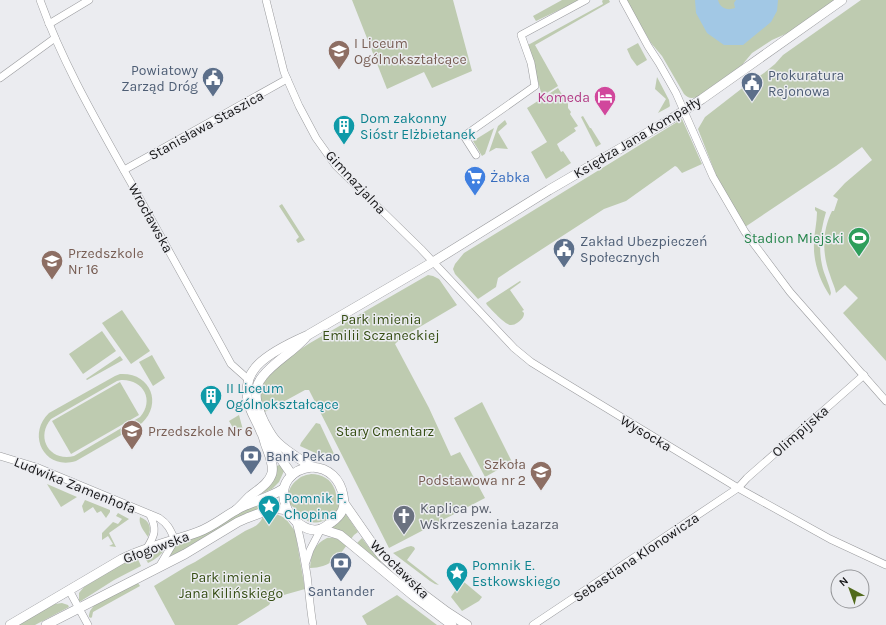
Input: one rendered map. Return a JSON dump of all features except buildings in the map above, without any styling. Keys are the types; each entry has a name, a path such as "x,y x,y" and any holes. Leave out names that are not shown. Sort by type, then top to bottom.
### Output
{"main road":[{"name":"Księdza Jana Kompałły","path":"308,335 433,262 549,190 702,99 839,2 845,0"},
{"path":"236,510 267,482 272,473 271,460 248,400 247,390 249,380 254,370 263,361 288,344 308,335"},
{"path":"308,335 260,380 256,388 256,401 258,409 272,437 281,446 312,467"},
{"path":"261,432 292,475"},
{"path":"312,467 324,469 334,476 341,487 344,503 339,515 321,529 307,528 296,522 287,510 284,501 284,489 286,482 292,475 300,470 312,467"},
{"name":"Głogowska","path":"10,625 122,559 147,548 175,540 206,528 236,510 284,489"},
{"name":"Wrocławska","path":"344,503 382,556 428,598 466,625"},
{"name":"Głogowska","path":"46,625 190,551 238,522 274,508 287,510"},
{"name":"Wrocławska","path":"321,529 340,535 415,597 452,625"}],"street":[{"name":"Wrocławska","path":"40,0 48,24 100,128 231,364 249,380"},
{"path":"48,24 89,0"},
{"name":"Gimnazjalna","path":"266,0 284,72 299,106 316,138 336,166 433,262"},
{"path":"476,154 464,136 535,86 531,63 521,35 586,0"},
{"path":"622,0 676,93 713,177 745,232 790,292 886,401"},
{"path":"0,78 55,38"},
{"name":"Stanisława Staszica","path":"124,170 287,79"},
{"name":"Wysocka","path":"433,262 508,342 531,362 738,488 830,539 886,566"},
{"name":"Olimpijska","path":"738,488 752,473 864,376"},
{"name":"Ludwika Zamenhofa","path":"0,456 36,467 158,518 167,524 175,540"},
{"name":"Sebastiana Klonowicza","path":"533,625 738,488"},
{"name":"Ludwika Zamenhofa","path":"147,548 154,534 154,523 150,515"},
{"path":"296,522 301,539 313,625"},
{"path":"305,566 310,550 321,529"},
{"path":"159,567 175,540"},
{"path":"69,590 88,625"}],"green space":[{"path":"352,0 453,0 472,71 432,88 424,72 387,89"},
{"path":"562,0 578,1 536,21 533,16"},
{"path":"603,0 609,0 610,2 535,45 558,86 542,96 528,45 603,4"},
{"path":"626,0 835,0 790,32 772,40 752,53 742,65 697,97 691,98 684,94 662,56 651,43"},
{"path":"861,0 886,0 886,361 843,313 858,298 845,285 836,293 827,267 824,251 826,226 832,211 834,211 838,199 833,196 845,183 872,160 862,147 745,227 716,175 698,129 705,117 764,73 783,55"},
{"path":"638,43 647,60 637,66 627,49"},
{"path":"657,77 669,100 670,106 658,113 666,99 655,89"},
{"path":"558,88 568,104 568,108 571,112 570,114 578,126 574,128 576,131 557,144 561,152 563,151 571,163 546,179 531,152 547,142 527,108"},
{"path":"583,116 601,144 596,147 581,117"},
{"path":"682,119 702,164 682,173 675,166 626,201 604,209 498,278 496,287 478,299 455,274 453,269 455,264 464,253"},
{"path":"505,120 507,124 498,132 508,149 496,148 489,152 498,126"},
{"path":"494,128 485,154 482,156 473,141"},
{"path":"282,204 305,240 298,243 296,240 299,237 279,206"},
{"path":"815,207 826,212 821,231 820,252 823,269 831,293 830,296 820,278 816,264 814,239 817,212"},
{"name":"Stary Cmentarz","path":"428,275 439,279 457,305 401,338 395,344 429,408 451,456 460,452 485,498 389,548 309,390 305,390 263,413 260,404 260,387 263,381 287,358 310,343"},
{"path":"520,281 521,282 510,290 524,310 522,311 524,315 520,321 511,325 502,320 486,303"},
{"path":"122,310 150,351 131,364 102,323"},
{"path":"102,331 116,351 83,374 69,354"},
{"path":"152,355 165,378 153,386 139,362"},
{"path":"120,356 123,360 87,380 86,379"},
{"path":"120,374 130,375 139,378 146,383 152,398 152,407 142,423 76,461 65,463 55,461 48,456 42,449 39,440 39,431 42,422 49,413","holes":["117,381 129,381 141,387 146,398 146,404 140,417 74,456 65,457 52,452 45,441 44,434 46,426 51,419"]},
{"path":"120,382 139,415 71,454 52,421"},
{"path":"482,402 512,462 485,477 454,418"},
{"path":"239,415 243,430 236,433 229,421"},
{"path":"316,423 320,424 336,458 335,461 300,446"},
{"path":"281,464 284,471 279,482 272,489 263,493 262,491 269,486 273,480 276,474 277,466"},
{"path":"311,474 322,476 329,480 335,490 339,506 337,512 333,516 318,522 310,522 303,518 290,505 288,498 290,488 294,482"},
{"path":"47,484 77,497 61,507"},
{"path":"85,500 110,510 110,512 106,518 101,511 97,513 93,507 84,513 82,506"},
{"path":"259,504 261,508 238,517 181,551 168,557 173,544"},
{"path":"118,513 129,519 109,533 116,547 109,546 113,544 108,536 102,540 102,533 113,522 118,524 122,519 116,516"},
{"path":"345,513 358,532 351,539 331,528"},
{"name":"Park imienia Jana Kilińskiego","path":"276,514 286,519 295,531 305,589 273,598 269,605 237,625 175,625 154,586 256,525 260,522 263,516"},
{"path":"140,517 149,525 150,531 148,537 141,525"},
{"path":"327,538 338,539 347,545 331,563 310,568 311,558 316,546"},
{"path":"362,538 381,562 379,564 357,543"},
{"path":"411,546 415,549 407,560 439,585 430,581 393,553"},
{"path":"165,547 166,548 160,555 148,563 143,554"},
{"path":"137,557 141,566 79,601 79,593 84,587 127,561"},
{"path":"461,582 464,582 482,597 479,601 462,611 451,597"},
{"path":"138,583 140,586 93,612 92,617 89,617 90,611 95,604"},
{"path":"397,595 437,625 367,625 362,616"},
{"path":"62,603 68,605 69,607 35,625 18,625 55,604"}],"water":[{"path":"695,0 718,0 722,7 729,9 735,8 734,3 736,0 778,0 777,11 771,22 743,45 724,45 707,33 696,13"}],"place":[{"name":"I Liceum Ogólnokształcące","path":"339,70"},
{"name":"Powiatowy Zarząd Dróg","path":"213,98"},
{"name":"Prokuratura Rejonowa","path":"752,102"},
{"name":"Komeda","path":"605,116"},
{"name":"Dom zakonny Sióstr Elżbietanek","path":"344,146"},
{"name":"Żabka","path":"475,196"},
{"name":"Stadion Miejski","path":"859,258"},
{"name":"Zakład Ubezpieczeń Społecznych","path":"564,268"},
{"name":"Przedszkole Nr 16","path":"52,280"},
{"name":"II Liceum Ogólnokształcące","path":"211,416"},
{"name":"Przedszkole Nr 6","path":"132,450"},
{"name":"Bank Pekao","path":"251,476"},
{"name":"Szkoła Podstawowa nr 2","path":"541,492"},
{"name":"Pomnik F. Chopina","path":"269,526"},
{"name":"Kaplica pw. Wskrzeszenia Łazarza","path":"404,536"},
{"name":"Santander","path":"341,582"},
{"name":"Pomnik E. Estkowskiego","path":"457,592"}],"park label":[{"name":"Park imienia Emilii Sczaneckiej","path":"381,328"}]}
